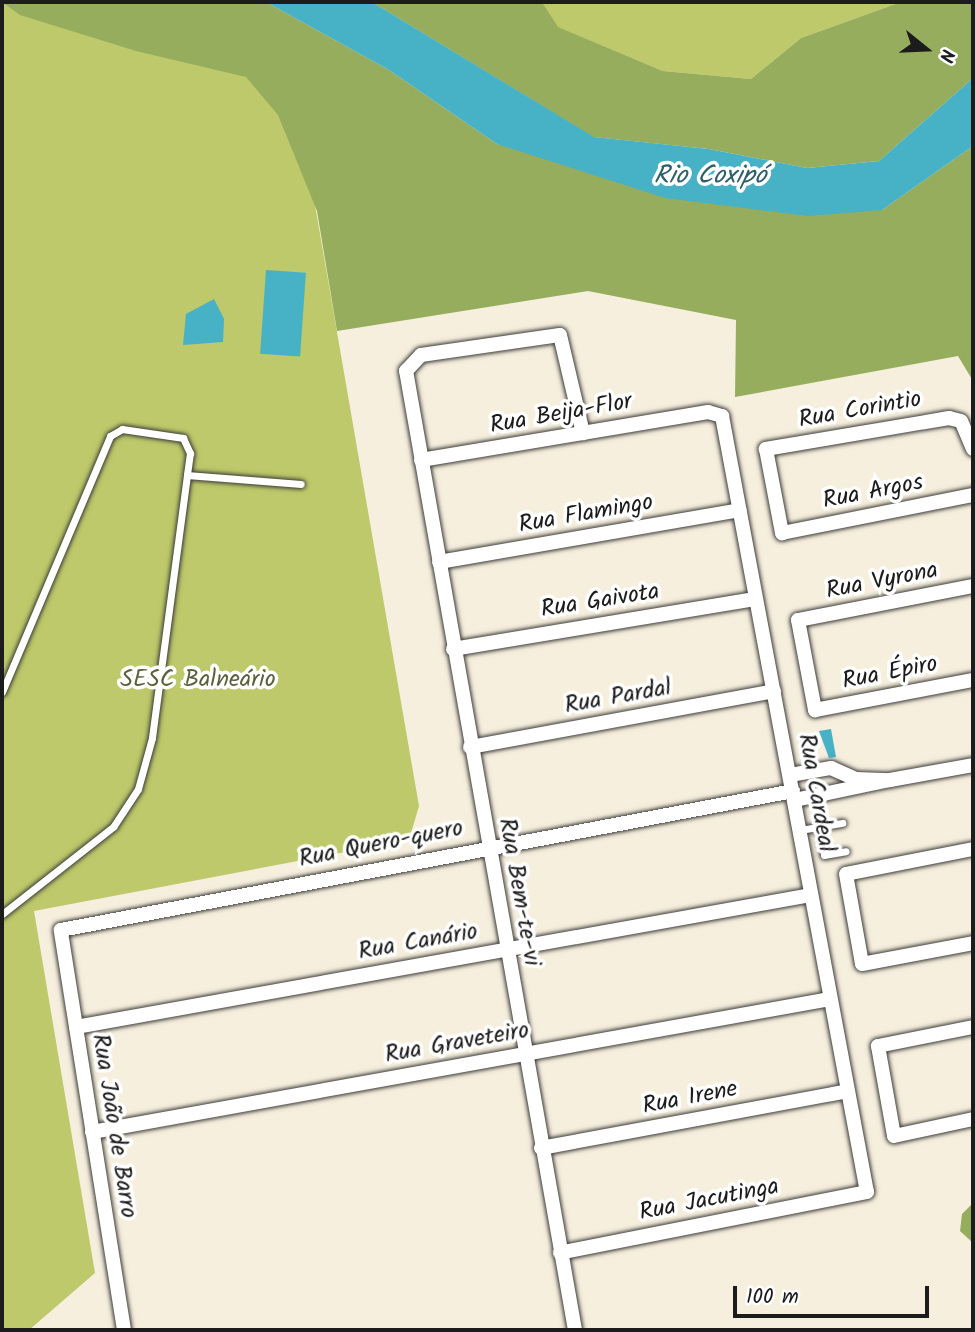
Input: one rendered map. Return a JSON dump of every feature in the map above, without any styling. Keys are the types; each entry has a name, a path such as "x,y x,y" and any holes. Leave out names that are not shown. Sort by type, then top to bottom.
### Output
{"street":[{"path":"421,460 405,384 410,362 421,355 560,335 583,433"},
{"name":"Rua Beija-Flor","path":"421,460 708,412"},
{"name":"Rua Cardeal","path":"708,412 726,424 755,599 867,1192"},
{"name":"Rua Corintio","path":"782,533 766,449 961,421 973,449"},
{"name":"Rua Bem-te-vi","path":"421,460 487,846 575,1330"},
{"name":"Rua Argos","path":"782,533 973,495"},
{"name":"Rua Flamingo","path":"439,562 740,510"},
{"name":"Rua Vyrona","path":"815,710 799,620 973,586"},
{"name":"Rua Gaivota","path":"453,649 755,599"},
{"name":"Rua Épiro","path":"815,710 973,680"},
{"name":"Rua Pardal","path":"470,747 774,691"},
{"path":"793,792 853,790 890,780 973,765"},
{"path":"793,792 831,768 845,773 890,780"},
{"name":"Rua Quero-quero","path":"61,930 487,846 793,792"},
{"path":"973,849 846,874 862,964 973,943"},
{"name":"Rua Canário","path":"76,1027 810,894"},
{"name":"Rua João de Barro","path":"61,930 124,1330"},
{"name":"Rua Graveteiro","path":"92,1132 830,999"},
{"path":"973,1027 878,1046 894,1136 973,1119"},
{"name":"Rua Irene","path":"541,1148 848,1091"},
{"name":"Rua Jacutinga","path":"560,1253 867,1192"}],"lane":[{"path":"2,692 110,436 122,429 183,438 190,453 152,738 138,789 113,827 2,914"},
{"path":"187,475 301,484"},
{"path":"799,830 842,822"},
{"path":"819,826 824,855 846,851"}],"green space":[{"name":"SESC Balneário","path":"2,2 266,2 310,176 419,806 409,840 34,911 95,1273 29,1330 2,1330"},
{"path":"2,2 266,2 389,70 497,144 882,210 973,146 973,381 958,356 735,397 736,320 588,291 337,331 317,211 278,115 246,77 136,51 20,15"},
{"path":"372,2 542,2 558,27 663,71 751,79 801,38 901,2 973,2 973,78 879,161 807,168 709,149 593,137"},
{"path":"542,2 901,2 801,38 751,79 663,71 557,27"},
{"path":"973,1203 973,1243 960,1231 962,1214"}],"water":[{"name":"Rio Coxipó","path":"266,2 372,2 594,137 709,149 807,168 879,161 973,78 973,146 882,210 808,216 665,198 497,144 389,70"},
{"path":"266,270 306,273 300,357 260,354"},
{"path":"214,299 224,319 223,342 183,345 186,314"},
{"path":"831,729 836,757 829,758 819,731"}]}
